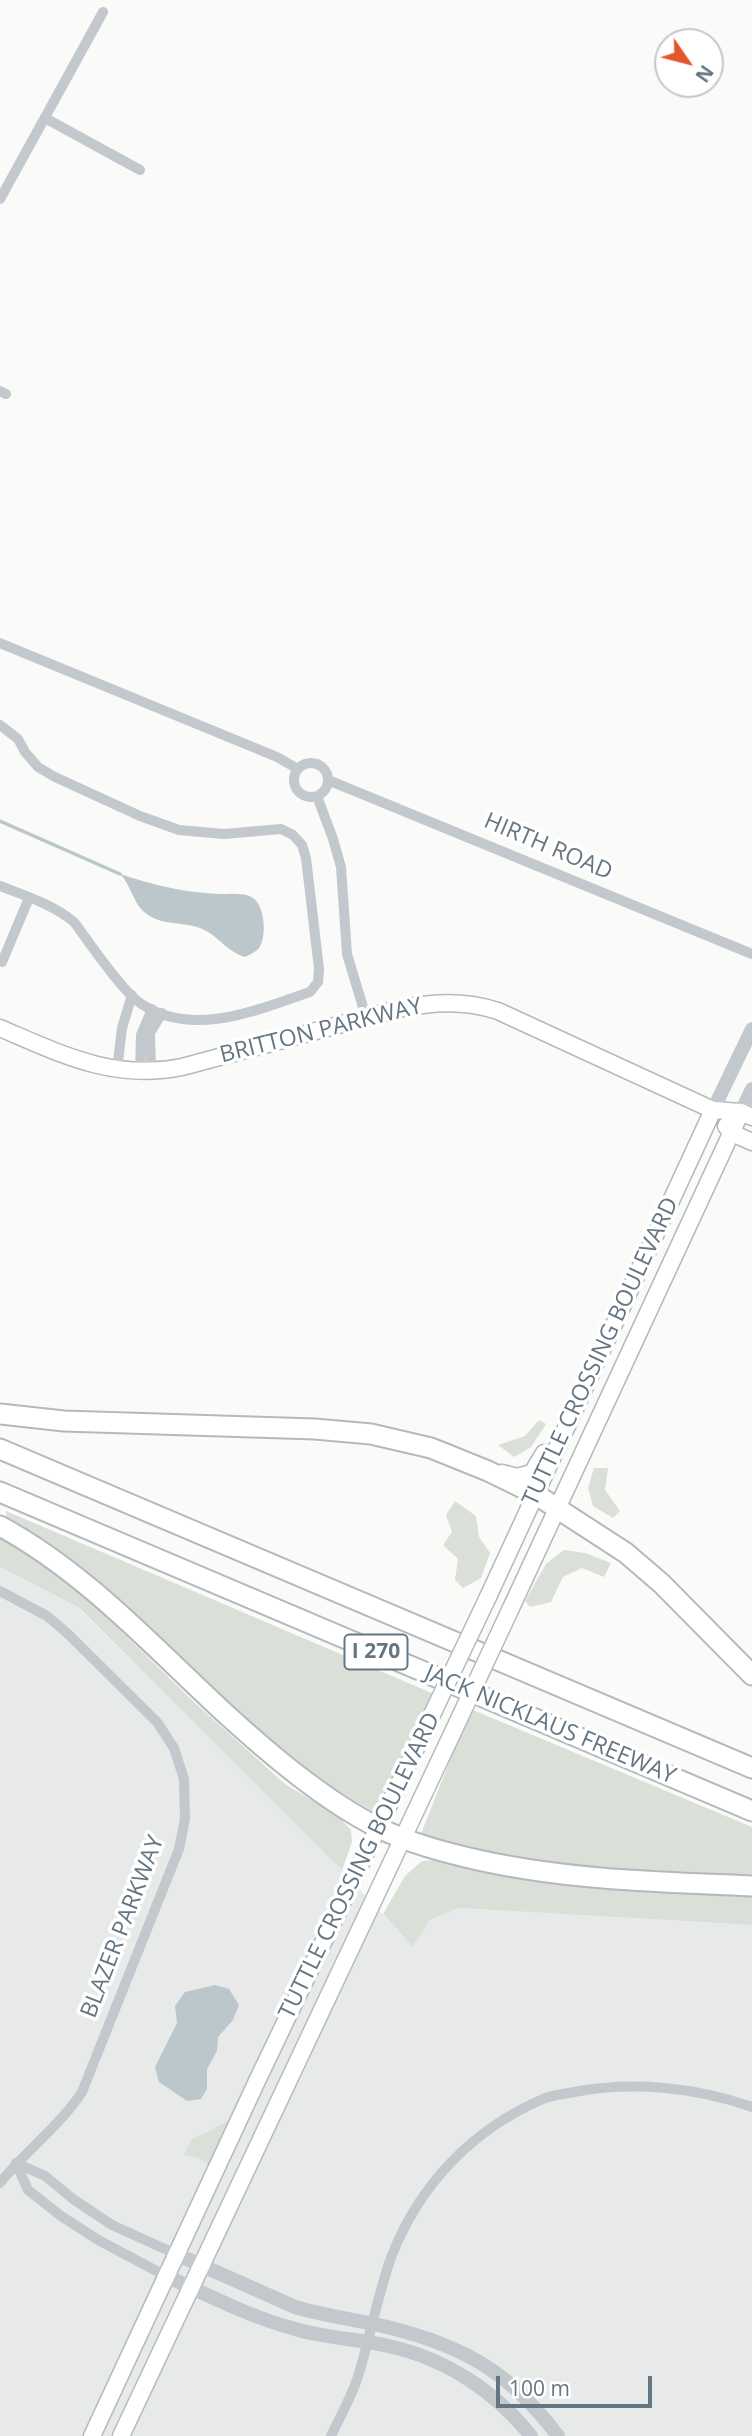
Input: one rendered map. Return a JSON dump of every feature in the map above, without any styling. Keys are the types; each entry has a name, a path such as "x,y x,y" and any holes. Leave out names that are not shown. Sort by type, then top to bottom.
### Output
{"highway":[{"path":"0,1414 64,1421 315,1429 371,1434 431,1448 535,1494 626,1553 699,1620 752,1675"},
{"name":"JACK NICKLAUS FREEWAY","path":"0,1449 752,1768"},
{"name":"JACK NICKLAUS FREEWAY","path":"0,1492 752,1811"},
{"path":"0,1526 54,1561 96,1595 274,1755 316,1787 378,1827 435,1850 544,1873 752,1886"}],"main road":[{"name":"BRITTON PARKWAY","path":"0,1028 76,1060 117,1071 146,1072 182,1067 366,1017 429,1003 458,1003 484,1007 517,1019 713,1110"},
{"path":"713,1110 747,1115"},
{"path":"713,1110 732,1133 752,1142"},
{"name":"TUTTLE CROSSING BOULEVARD","path":"92,2436 488,1597 713,1110"},
{"name":"TUTTLE CROSSING BOULEVARD","path":"121,2436 732,1133 747,1115"},
{"path":"488,1471 517,1477 532,1473 568,1406 581,1395"}],"street":[{"path":"0,199 103,12"},
{"path":"45,118 140,170"},
{"path":"0,643 277,757 298,769"},
{"path":"0,725 18,739 38,767 155,823 179,830 224,834 281,829 293,835 302,845 319,969 318,982 310,992 236,1015 207,1021 169,1017 142,1005 74,922 53,906 0,886"},
{"path":"316,763 326,770 328,780 326,788 317,796 308,797 297,789 294,780 298,769 316,763"},
{"name":"HIRTH ROAD","path":"328,780 752,954"},
{"path":"317,796 341,867 347,954 366,1017"},
{"path":"2,962 29,898"},
{"path":"117,1071 122,1028 132,995"},
{"path":"146,1072 146,1032 157,1011"},
{"path":"122,1028 146,1032"},
{"name":"TUTTLE CROSSING BOULEVARD","path":"713,1110 752,1029"},
{"name":"TUTTLE CROSSING BOULEVARD","path":"747,1115 752,1089"},
{"name":"BLAZER PARKWAY","path":"0,1591 47,1616 157,1721 174,1748 184,1779 185,1819 180,1849 82,2092 69,2111 16,2163 0,2183"},
{"path":"331,2436 358,2376 392,2256 417,2207 454,2157 477,2137 501,2120 545,2098 606,2086 676,2089 719,2097 752,2107"},
{"path":"16,2163 45,2176 112,2225 295,2307 440,2343 473,2357 510,2383 558,2436"},
{"path":"16,2163 28,2190 61,2216 100,2241 166,2276 247,2313 287,2327 368,2342 433,2360 462,2374 504,2406 531,2436"}],"shaded area":[{"path":"120,874 182,890 249,896 257,902 262,914 262,943 245,957 200,928 149,916 139,907"},
{"path":"539,1420 546,1424 531,1447 514,1457 498,1445 525,1436"},
{"path":"594,1468 608,1468 605,1490 620,1511 613,1518 593,1506 588,1488"},
{"path":"455,1501 476,1516 479,1537 490,1553 481,1578 463,1588 455,1580 458,1559 443,1545 452,1532 446,1515"},
{"path":"6,1511 434,1694 377,1814 312,1775 271,1744 7,1522"},
{"path":"0,1535 42,1562 91,1602 194,1702 285,1784 338,1816 351,1830 352,1842 342,1870 79,1608 0,1567"},
{"path":"564,1550 585,1553 611,1563 604,1577 582,1568 563,1577 551,1602 530,1607 525,1601 546,1564"},
{"path":"0,1567 78,1608 329,1856 413,1947 430,1920 459,1908 752,1925 752,2436 0,2436"},
{"path":"473,1710 752,1827 752,1880 597,1871 480,1854 421,1834 458,1740"},
{"path":"439,1860 516,1877 582,1886 752,1893 752,1925 459,1908 430,1920 413,1947 383,1914 405,1876 422,1861"},
{"path":"215,1985 229,1989 239,2005 233,2020 218,2037 217,2051 207,2069 207,2089 201,2099 187,2101 159,2082 155,2067 177,2023 175,2006 185,1992"},
{"path":"230,2120 210,2166 201,2159 184,2155 192,2139"}],"waterway":[{"path":"0,821 120,874"}]}
